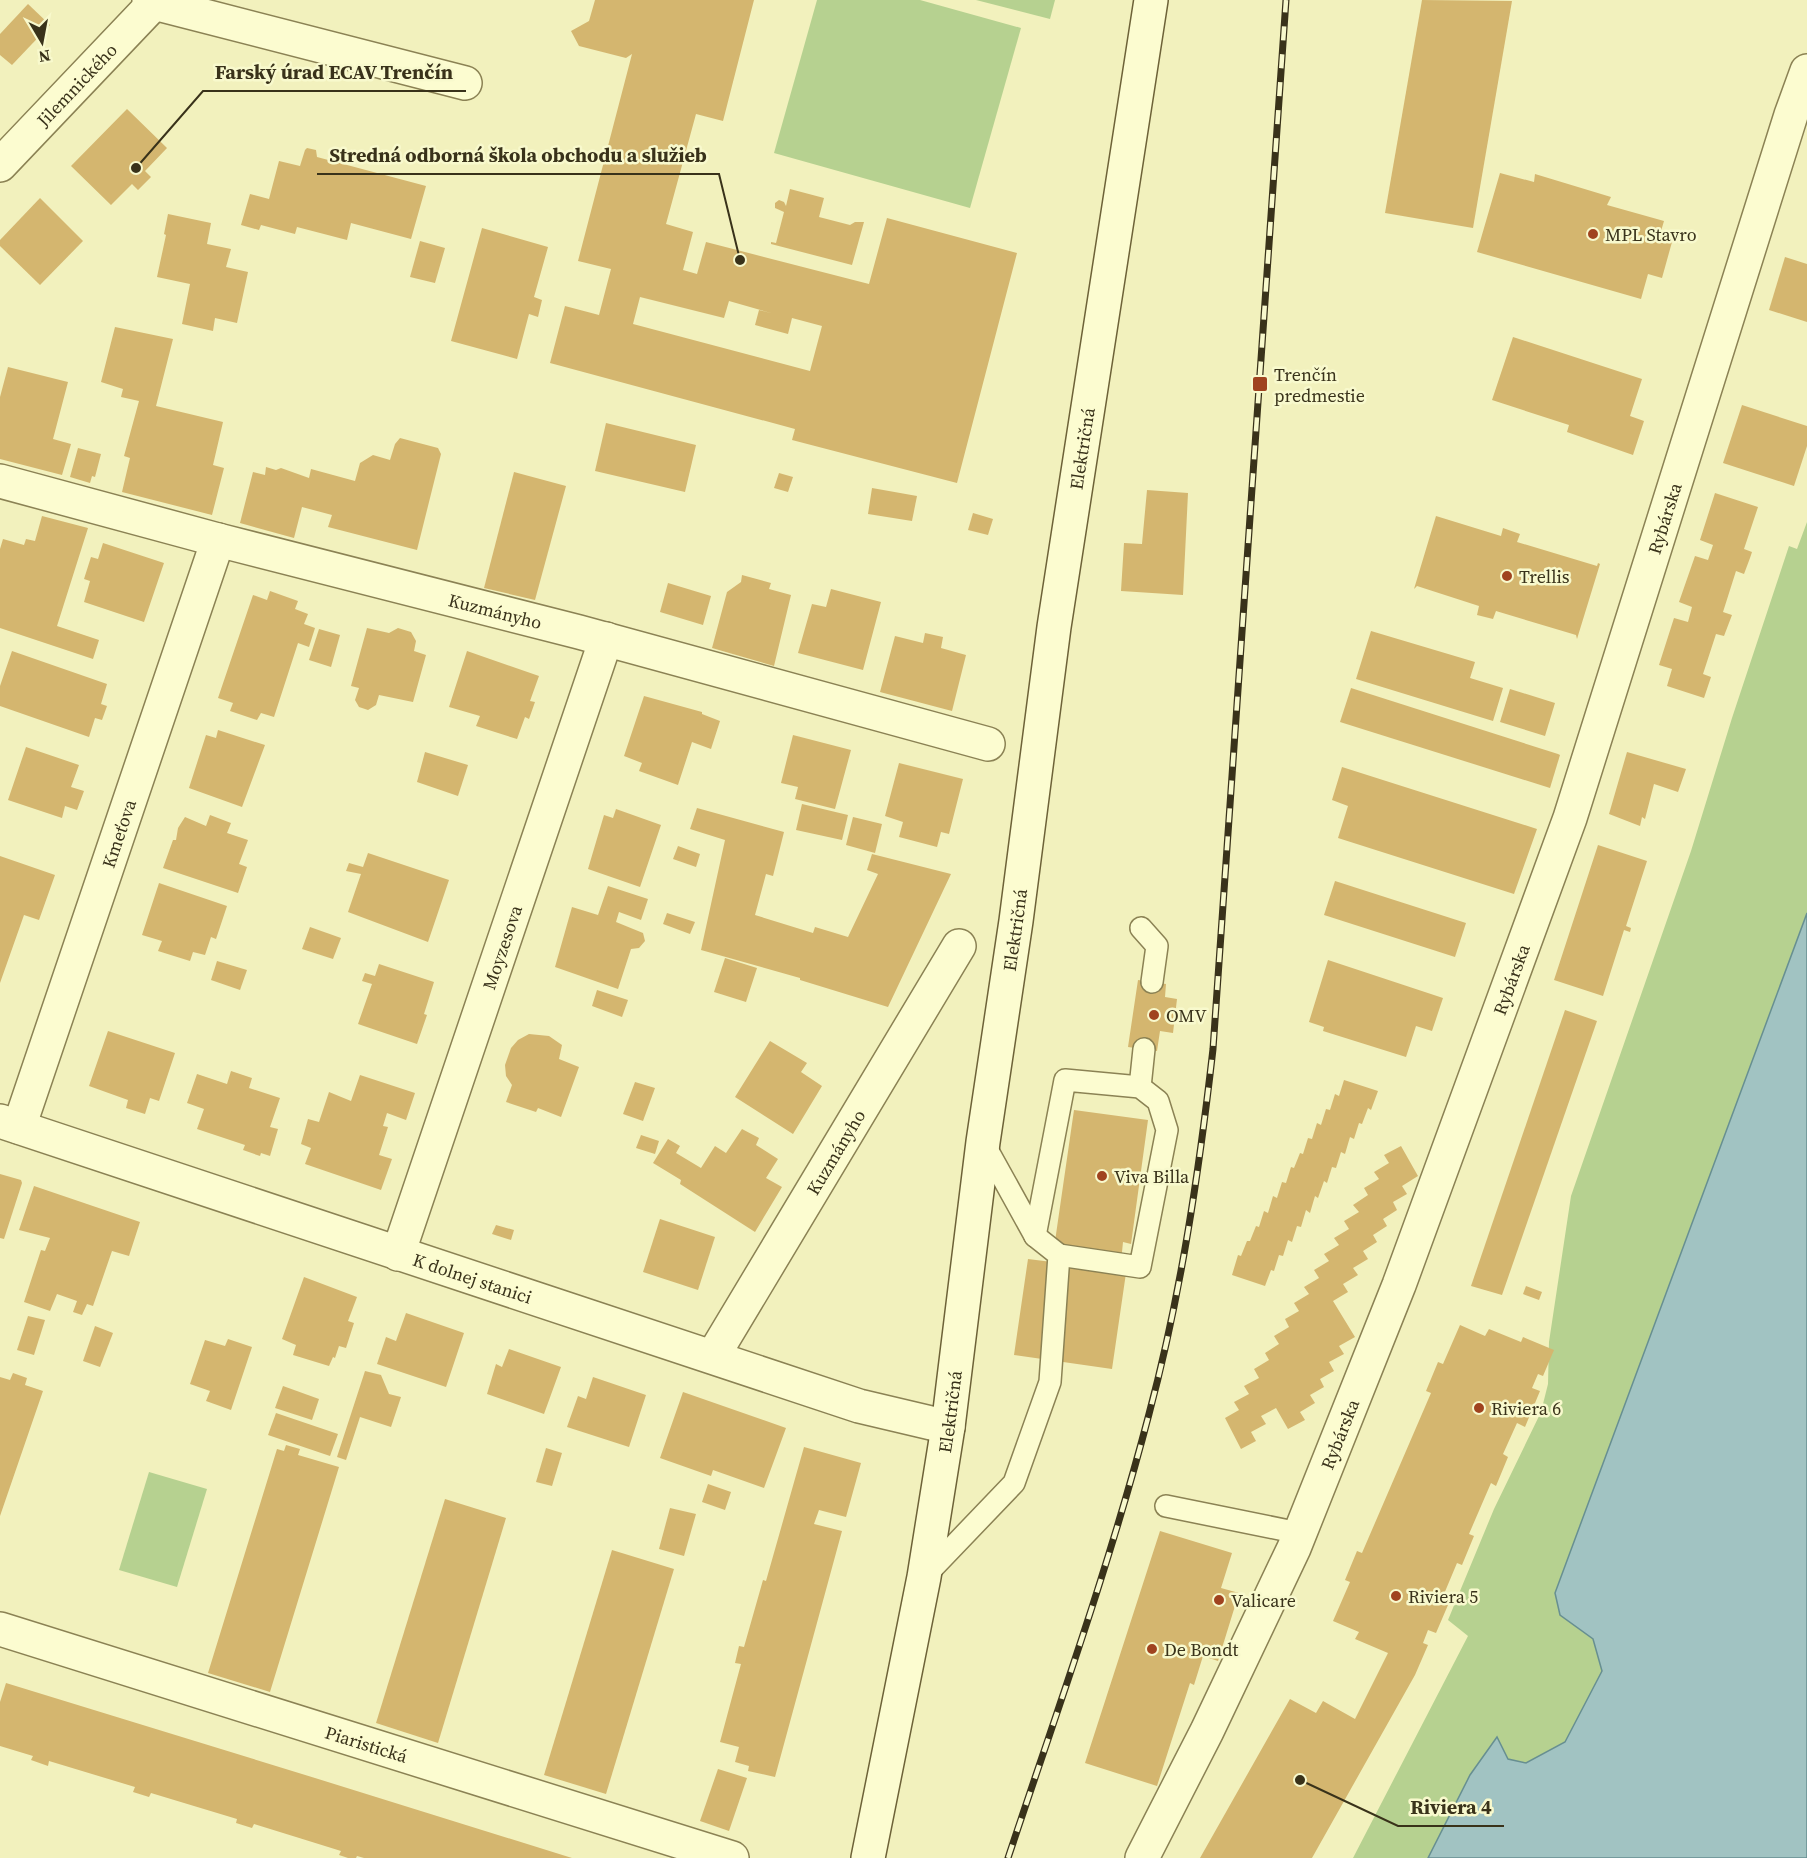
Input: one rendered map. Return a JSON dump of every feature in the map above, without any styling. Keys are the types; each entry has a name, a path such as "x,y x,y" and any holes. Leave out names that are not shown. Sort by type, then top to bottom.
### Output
{"street":[{"name":"Električná","path":"868,1858 924,1577 948,1427 983,1142 1019,898 1054,627 1151,0"},
{"name":"Jilemnického","path":"0,165 153,1 465,83"},
{"name":"Rybárska","path":"1142,1858 1212,1721 1294,1548 1399,1285 1570,818 1791,115 1807,72"},
{"name":"Kuzmányho","path":"0,481 218,540 606,639 988,744"},
{"name":"Kmeťova","path":"9,1124 218,540"},
{"name":"Moyzesova","path":"398,1254 606,639"},
{"name":"Kuzmányho","path":"713,1356 959,946"},
{"name":"K dolnej stanici","path":"9,1124 859,1406 948,1427"},
{"name":"Piaristická","path":"0,1629 732,1858"}],"lane":[{"path":"1141,928 1157,946 1152,982"},
{"path":"1140,1087 1144,1049"},
{"path":"983,1142 1035,1236 1059,1255 1140,1267 1167,1130 1158,1101 1140,1087 1065,1080 1035,1236"},
{"path":"924,1577 1014,1484 1050,1382 1059,1255"},
{"path":"1166,1506 1299,1533"}],"green space":[{"path":"817,0 920,0 1021,28 970,208 774,153"},
{"path":"976,0 1055,0 1050,19"},
{"path":"1807,522 1807,913 1555,1593 1560,1615 1593,1639 1602,1671 1565,1742 1526,1763 1508,1759 1497,1738 1470,1775 1428,1858 1353,1858 1468,1636 1448,1620 1494,1509 1541,1412 1548,1384 1549,1342 1571,1196 1691,851 1789,546 1797,549"},
{"path":"149,1472 207,1489 177,1587 119,1570"}],"water":[{"path":"1807,913 1807,1858 1428,1858 1470,1775 1497,1737 1508,1759 1526,1763 1565,1742 1602,1671 1593,1639 1560,1615 1555,1593"}],"building":[{"path":"595,0 754,0 723,121 696,114 666,224 693,232 683,270 697,274 706,242 869,284 887,218 1017,253 957,483 792,440 795,429 550,363 565,306 599,315 611,269 578,261 632,54 626,58 579,46 571,31 589,21","holes":["640,297 724,318 729,301 771,313 759,310 755,325 788,334 792,318 822,326 810,371 633,324"]},
{"path":"1422,0 1512,1 1473,228 1385,213"},
{"path":"28,4 50,25 12,65 0,55 0,34"},
{"path":"127,109 167,148 145,171 151,177 138,190 132,184 111,205 71,166"},
{"path":"307,148 316,150 317,157 426,186 411,239 351,223 347,240 297,227 295,234 261,225 259,230 241,225 250,194 269,199 279,161 300,166"},
{"path":"1500,173 1534,182 1535,174 1611,197 1607,205 1664,221 1659,238 1672,242 1662,278 1648,274 1641,299 1477,252"},
{"path":"790,189 824,198 819,217 850,225 855,222 864,222 852,265 771,244 771,242 776,243 784,212 775,208 775,203 779,200 786,206"},
{"path":"40,198 83,241 40,285 0,246 0,240"},
{"path":"168,214 211,223 207,244 231,249 226,267 248,272 237,323 215,318 213,331 182,324 190,284 157,277"},
{"path":"482,228 548,247 534,297 542,300 538,317 529,314 517,359 451,341"},
{"path":"420,241 445,248 435,283 410,277"},
{"path":"1785,257 1807,264 1807,322 1769,310"},
{"path":"115,327 173,339 156,406 223,422 213,465 224,468 212,515 122,492 130,458 124,456 139,401 121,397 123,389 101,382"},
{"path":"1513,337 1642,379 1630,416 1644,421 1633,455 1567,432 1569,425 1492,400"},
{"path":"8,367 68,382 53,439 71,444 62,475 0,459 0,397"},
{"path":"1742,405 1807,426 1807,446 1794,486 1723,463"},
{"path":"606,423 696,445 685,492 595,471"},
{"path":"400,438 438,448 441,454 417,550 328,527 332,515 302,507 294,538 240,523 253,472 265,475 266,467 276,470 281,468 309,478 311,469 355,481 360,463 373,455 390,460 395,444"},
{"path":"78,448 101,454 95,477 92,476 90,483 70,477"},
{"path":"514,472 566,486 535,600 484,588"},
{"path":"779,473 793,477 788,492 774,488"},
{"path":"872,488 917,496 912,521 868,514"},
{"path":"1147,490 1188,493 1183,595 1121,591 1124,543 1142,544"},
{"path":"1715,493 1758,507 1744,549 1752,552 1750,558 1744,574 1736,571 1723,612 1732,615 1724,636 1716,634 1703,674 1711,677 1704,698 1667,686 1672,669 1659,665 1674,618 1688,622 1692,607 1679,602 1695,556 1708,560 1713,545 1700,540"},
{"path":"973,513 993,519 988,535 968,530"},
{"path":"42,516 88,528 57,626 99,640 93,659 0,628 0,549 3,539 24,545 26,539 35,541"},
{"name":"Trellis","path":"1436,516 1501,536 1503,528 1520,534 1517,542 1597,566 1598,563 1600,564 1577,639 1576,635 1496,611 1493,619 1477,615 1479,606 1417,586 1414,589"},
{"path":"103,543 164,563 144,622 84,602 90,581 84,579 91,557 98,559"},
{"path":"742,575 771,583 769,589 791,595 774,666 712,648 727,592 741,582"},
{"path":"668,583 711,596 703,625 660,612"},
{"path":"831,589 881,602 863,670 798,653 812,604 826,607"},
{"path":"270,591 298,601 295,609 308,614 304,624 315,628 309,647 298,643 274,717 261,713 257,720 230,711 233,703 218,698 253,595 267,600"},
{"path":"367,628 389,633 398,628 411,632 416,641 414,651 426,655 413,702 379,695 376,705 368,710 359,707 355,700 359,688 351,686"},
{"path":"319,629 340,635 331,667 309,660"},
{"path":"1371,631 1475,662 1470,678 1503,688 1493,721 1356,679"},
{"path":"925,633 943,637 941,648 966,655 952,711 880,692 895,636 923,643"},
{"path":"12,651 107,684 101,704 107,706 102,720 95,718 89,737 0,706 0,686"},
{"path":"467,651 539,676 530,701 535,702 529,719 525,717 517,739 476,726 480,716 449,707"},
{"path":"1351,688 1560,755 1550,788 1340,722"},
{"path":"1510,689 1555,703 1545,736 1500,722"},
{"path":"644,696 702,712 720,721 711,749 692,742 678,785 639,771 642,763 624,756"},
{"path":"218,730 265,745 242,807 189,788 206,735 216,738"},
{"path":"793,735 851,750 835,809 795,799 798,787 781,783"},
{"path":"26,747 79,765 71,787 84,791 77,810 65,806 62,818 8,800"},
{"path":"425,752 468,765 458,796 417,782"},
{"path":"1627,752 1686,769 1678,792 1654,784 1645,819 1642,817 1640,826 1609,814"},
{"path":"899,763 963,779 949,834 941,832 937,847 899,837 903,822 885,816"},
{"path":"1342,767 1537,829 1514,894 1338,838 1348,806 1332,800"},
{"path":"802,804 848,815 842,840 796,830"},
{"path":"697,808 784,832 773,876 766,874 755,915 813,933 815,927 848,937 878,874 867,870 872,854 951,874 888,1007 800,980 800,978 701,950 725,840 690,829"},
{"path":"616,809 661,825 640,887 588,869 604,815 613,818"},
{"path":"210,815 231,823 227,833 248,840 239,864 247,867 238,893 163,868 173,840 176,840 178,828 185,817 206,826"},
{"path":"853,817 882,824 875,853 846,845"},
{"path":"1598,845 1647,861 1626,926 1631,928 1630,932 1624,930 1603,996 1554,980"},
{"path":"678,846 700,854 696,867 673,859"},
{"path":"368,853 449,880 428,942 348,912 361,874 346,871 349,863 363,867"},
{"path":"0,856 55,875 39,920 24,915 0,983"},
{"path":"1335,881 1466,923 1455,957 1324,915"},
{"path":"159,883 227,906 216,939 211,937 205,955 193,952 190,961 158,951 162,941 142,935"},
{"path":"608,886 648,899 641,920 619,912 616,922 643,933 645,941 639,948 631,949 618,989 555,967 572,907 598,915"},
{"path":"667,913 695,922 690,934 663,924"},
{"path":"310,927 341,938 333,959 302,949"},
{"path":"725,958 757,968 746,1002 714,992"},
{"path":"1328,960 1443,998 1432,1031 1416,1026 1406,1057 1323,1031 1324,1027 1309,1022"},
{"path":"217,961 247,970 240,990 211,980"},
{"path":"379,964 434,982 424,1014 427,1015 417,1044 358,1024 372,984 362,981 365,973 375,976"},
{"name":"OMV","path":"1138,980 1166,984 1165,997 1177,999 1173,1033 1160,1031 1157,1051 1128,1047"},
{"path":"597,990 628,1000 622,1017 592,1006"},
{"path":"1565,1010 1597,1021 1502,1295 1471,1286"},
{"path":"108,1031 175,1053 159,1101 150,1098 145,1114 126,1108 128,1100 89,1086"},
{"path":"529,1034 549,1036 562,1045 559,1059 579,1067 561,1117 538,1108 536,1112 506,1102 512,1085 506,1076 505,1065 511,1048 518,1040"},
{"path":"770,1041 807,1063 801,1072 822,1086 793,1134 735,1097"},
{"path":"231,1071 252,1078 249,1088 280,1098 270,1127 278,1129 270,1156 261,1153 260,1156 243,1150 245,1145 197,1129 204,1109 187,1103 197,1074 227,1084"},
{"path":"360,1075 415,1093 406,1120 387,1113 383,1126 388,1127 379,1155 392,1159 381,1190 305,1164 311,1148 301,1144 308,1119 319,1122 329,1092 351,1101"},
{"path":"1344,1080 1378,1091 1371,1110 1368,1108 1362,1124 1359,1123 1354,1139 1350,1137 1345,1154 1341,1152 1336,1168 1332,1167 1327,1183 1324,1181 1318,1198 1315,1196 1310,1213 1306,1210 1301,1227 1297,1226 1292,1242 1288,1240 1283,1256 1279,1255 1274,1271 1271,1270 1265,1286 1232,1275 1238,1255 1241,1256 1256,1226 1259,1227 1264,1211 1268,1213 1273,1196 1277,1198 1282,1182 1286,1183 1291,1167 1294,1168 1300,1153 1303,1154 1308,1138 1312,1139 1317,1123 1321,1125 1326,1109 1330,1110 1335,1094 1339,1096"},
{"path":"635,1082 655,1088 643,1121 623,1114"},
{"path":"1074,1110 1148,1120 1131,1244 1123,1242 1120,1272 1126,1273 1112,1369 1014,1355 1028,1259 1052,1262"},
{"path":"742,1129 759,1138 756,1145 778,1159 766,1178 782,1187 755,1232 680,1184 681,1180 653,1163 668,1139 680,1146 676,1153 701,1168 715,1146 726,1153"},
{"path":"641,1135 659,1141 655,1154 636,1148"},
{"path":"1401,1146 1418,1176 1402,1186 1407,1194 1393,1202 1397,1210 1383,1219 1387,1226 1373,1235 1377,1242 1363,1251 1368,1259 1353,1268 1358,1275 1343,1284 1348,1292 1333,1301 1355,1337 1339,1346 1344,1354 1329,1362 1334,1371 1320,1379 1324,1387 1310,1395 1315,1403 1300,1412 1305,1420 1288,1429 1276,1408 1261,1416 1266,1424 1251,1432 1256,1441 1241,1449 1225,1418 1239,1410 1234,1402 1249,1394 1244,1386 1259,1378 1254,1369 1269,1360 1265,1353 1279,1344 1274,1336 1289,1327 1285,1319 1299,1311 1294,1303 1309,1294 1304,1287 1319,1278 1314,1270 1329,1261 1324,1254 1339,1245 1334,1238 1349,1229 1344,1221 1359,1212 1353,1205 1368,1195 1364,1188 1379,1179 1374,1172 1389,1163 1384,1155"},
{"path":"0,1174 21,1180 22,1183 4,1239 0,1238"},
{"path":"34,1186 140,1222 129,1256 112,1251 93,1306 87,1304 82,1315 73,1312 77,1301 57,1294 50,1311 24,1302 41,1250 45,1251 50,1238 19,1230"},
{"path":"660,1219 715,1237 698,1290 643,1272"},
{"path":"496,1225 514,1230 511,1240 492,1234"},
{"path":"304,1277 357,1297 348,1321 354,1323 346,1348 339,1346 329,1366 293,1355 296,1345 282,1339"},
{"path":"1526,1286 1542,1292 1539,1300 1523,1294"},
{"path":"406,1313 464,1333 446,1387 377,1364 386,1337 396,1341"},
{"path":"28,1316 45,1320 34,1355 17,1350"},
{"path":"1460,1325 1485,1336 1489,1329 1521,1342 1523,1337 1554,1350 1543,1376 1538,1374 1532,1388 1540,1391 1525,1427 1517,1423 1503,1454 1508,1457 1496,1486 1491,1483 1469,1534 1474,1536 1462,1565 1457,1563 1444,1594 1451,1598 1436,1633 1428,1630 1423,1643 1428,1645 1415,1675 1312,1858 1200,1858 1290,1699 1316,1713 1323,1701 1355,1719 1388,1653 1355,1639 1359,1632 1333,1621 1350,1582 1345,1580 1357,1551 1362,1553 1431,1393 1426,1391 1438,1362 1443,1364"},
{"path":"95,1326 113,1333 100,1367 83,1361"},
{"path":"228,1339 252,1347 231,1410 206,1401 210,1391 190,1384 205,1340 225,1346"},
{"path":"509,1349 561,1367 544,1414 487,1394 496,1364 502,1367"},
{"path":"365,1371 381,1375 389,1394 401,1397 391,1427 360,1417 346,1460 337,1457"},
{"path":"13,1373 27,1378 25,1385 43,1391 0,1516 0,1377 10,1380"},
{"path":"593,1377 646,1395 629,1447 567,1427 578,1396 586,1399"},
{"path":"283,1386 319,1399 312,1420 275,1408"},
{"path":"683,1392 786,1428 764,1488 713,1470 711,1476 660,1458"},
{"path":"276,1413 338,1434 330,1456 268,1435"},
{"path":"286,1445 300,1449 298,1455 339,1467 270,1692 208,1673 277,1449 284,1451"},
{"path":"804,1447 861,1463 846,1517 819,1510 814,1524 842,1531 775,1777 748,1771 749,1766 735,1762 739,1747 720,1742 741,1664 735,1663 739,1646 744,1647 763,1580 766,1581"},
{"path":"546,1448 562,1453 552,1486 536,1482"},
{"path":"708,1484 731,1492 725,1510 702,1502"},
{"path":"445,1499 506,1518 438,1743 376,1723"},
{"path":"670,1508 696,1514 684,1556 659,1549"},
{"path":"1160,1531 1232,1553 1221,1588 1239,1593 1218,1661 1203,1656 1194,1685 1190,1683 1157,1786 1085,1763"},
{"path":"612,1550 674,1569 606,1794 544,1775"},
{"path":"6,1683 572,1858 364,1858 357,1856 348,1858 339,1855 341,1851 254,1824 252,1828 236,1823 237,1819 151,1793 149,1797 133,1792 135,1787 49,1761 48,1766 31,1760 33,1756 0,1746 0,1702"},
{"path":"718,1769 747,1778 729,1831 700,1821"}],"railway":[{"path":"1008,1858 1082,1637 1134,1470 1171,1324 1202,1141 1213,1049 1286,0"}],"place":[{"name":"Farský úrad ECAV Trenčín","path":"136,168"},
{"name":"MPL Stavro","path":"1593,234"},
{"name":"Stredná odborná škola obchodu a služieb","path":"740,260"},
{"name":"Trenčín predmestie","path":"1260,384"},
{"name":"Trellis","path":"1507,576"},
{"name":"OMV","path":"1154,1015"},
{"name":"Viva Billa","path":"1102,1176"},
{"name":"Riviera 6","path":"1479,1408"},
{"name":"Riviera 5","path":"1396,1596"},
{"name":"Valicare","path":"1219,1600"},
{"name":"De Bondt","path":"1152,1649"},
{"name":"Riviera 4","path":"1300,1780"}]}
